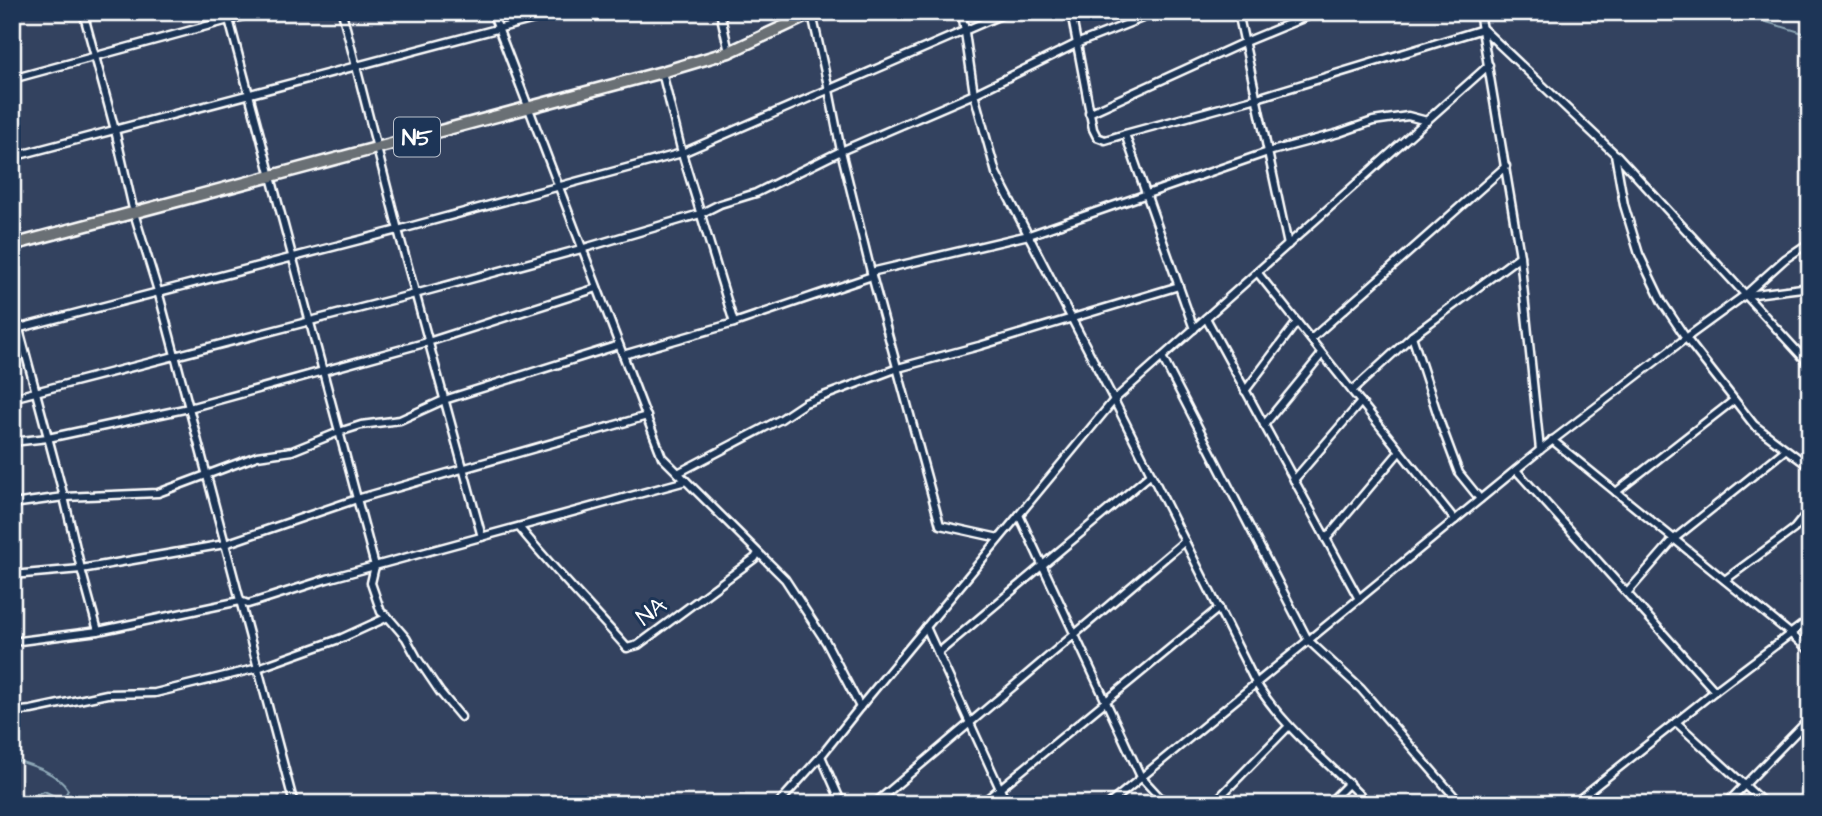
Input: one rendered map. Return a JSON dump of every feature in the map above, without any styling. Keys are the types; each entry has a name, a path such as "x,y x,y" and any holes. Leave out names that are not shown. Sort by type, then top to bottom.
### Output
{"highway":[{"name":"N5","path":"12,244 662,72 729,52 813,13"}],"street":[{"path":"83,12 134,212 158,291 294,804"},
{"path":"12,79 228,16 258,12"},
{"path":"342,12 376,148 482,537"},
{"path":"492,12 662,457 785,579 825,642 859,707"},
{"path":"12,157 561,12"},
{"path":"720,12 729,52"},
{"path":"962,12 974,94 996,173 1072,317 1256,682 1289,726 1368,804"},
{"path":"16,329 682,153 1008,12"},
{"path":"1071,12 1089,113 1097,137 1105,140 1257,98 1483,29"},
{"path":"12,398 415,294 700,214 720,204 756,193 841,151 974,94 1076,44 1158,12"},
{"path":"1238,12 1288,245"},
{"path":"1089,113 1318,12"},
{"path":"1479,12 1520,256 1540,450"},
{"path":"813,13 841,151 940,525 999,538"},
{"path":"228,16 375,566 371,583 382,612 406,638 440,692 461,717"},
{"path":"1483,29 1615,153 1810,365"},
{"path":"778,804 821,756 1114,400 1489,65"},
{"path":"662,72 682,153 734,323"},
{"path":"623,355 734,323 872,274 1029,235 1268,152 1373,121 1408,116 1427,121"},
{"path":"1125,134 1194,329"},
{"path":"1615,153 1624,205 1639,254 1662,302 1686,338 1754,425 1810,467"},
{"path":"1311,339 1506,166"},
{"path":"1109,804 1552,440 1745,295 1785,259 1810,243"},
{"path":"1352,391 1412,335 1520,256"},
{"path":"1257,272 1455,520"},
{"path":"678,473 781,419 805,403 898,368 1179,286"},
{"path":"1745,295 1810,287"},
{"path":"12,442 48,438 189,408 428,342 597,288"},
{"path":"12,303 16,329 36,392 98,631"},
{"path":"1206,318 1359,598"},
{"path":"1245,391 1297,322"},
{"path":"1412,335 1459,473 1480,499"},
{"path":"12,504 64,497 158,494 257,456 292,451 361,425 400,420 444,400 620,345"},
{"path":"1264,425 1322,354"},
{"path":"1162,357 1308,640 1361,689 1461,804"},
{"path":"1616,492 1734,400"},
{"path":"1294,480 1361,402"},
{"path":"12,575 81,569 225,544 357,499 647,416"},
{"path":"1552,440 1810,651"},
{"path":"1326,539 1400,450"},
{"path":"1627,593 1674,539 1785,450"},
{"path":"1516,470 1715,691"},
{"path":"938,653 1151,474"},
{"path":"12,642 98,631 240,601 248,604 375,566 686,481"},
{"path":"1725,580 1794,529 1810,509"},
{"path":"1019,515 1141,777 1166,804"},
{"name":"NA","path":"519,527 627,648 638,645 755,558 758,553"},
{"path":"874,804 1185,541"},
{"path":"981,804 1219,608"},
{"path":"12,712 107,694 155,693 258,668 342,638 388,617"},
{"path":"1573,804 1810,619"},
{"path":"926,627 1007,804"},
{"path":"1726,804 1810,718"},
{"path":"1676,722 1765,804"},
{"path":"1213,804 1289,726"},
{"path":"821,756 842,804"},
{"path":"1328,804 1349,783"}],"waterway":[{"path":"1733,12 1810,35"},
{"path":"12,759 50,774 68,790 63,800 44,791 36,794 30,804"}]}
